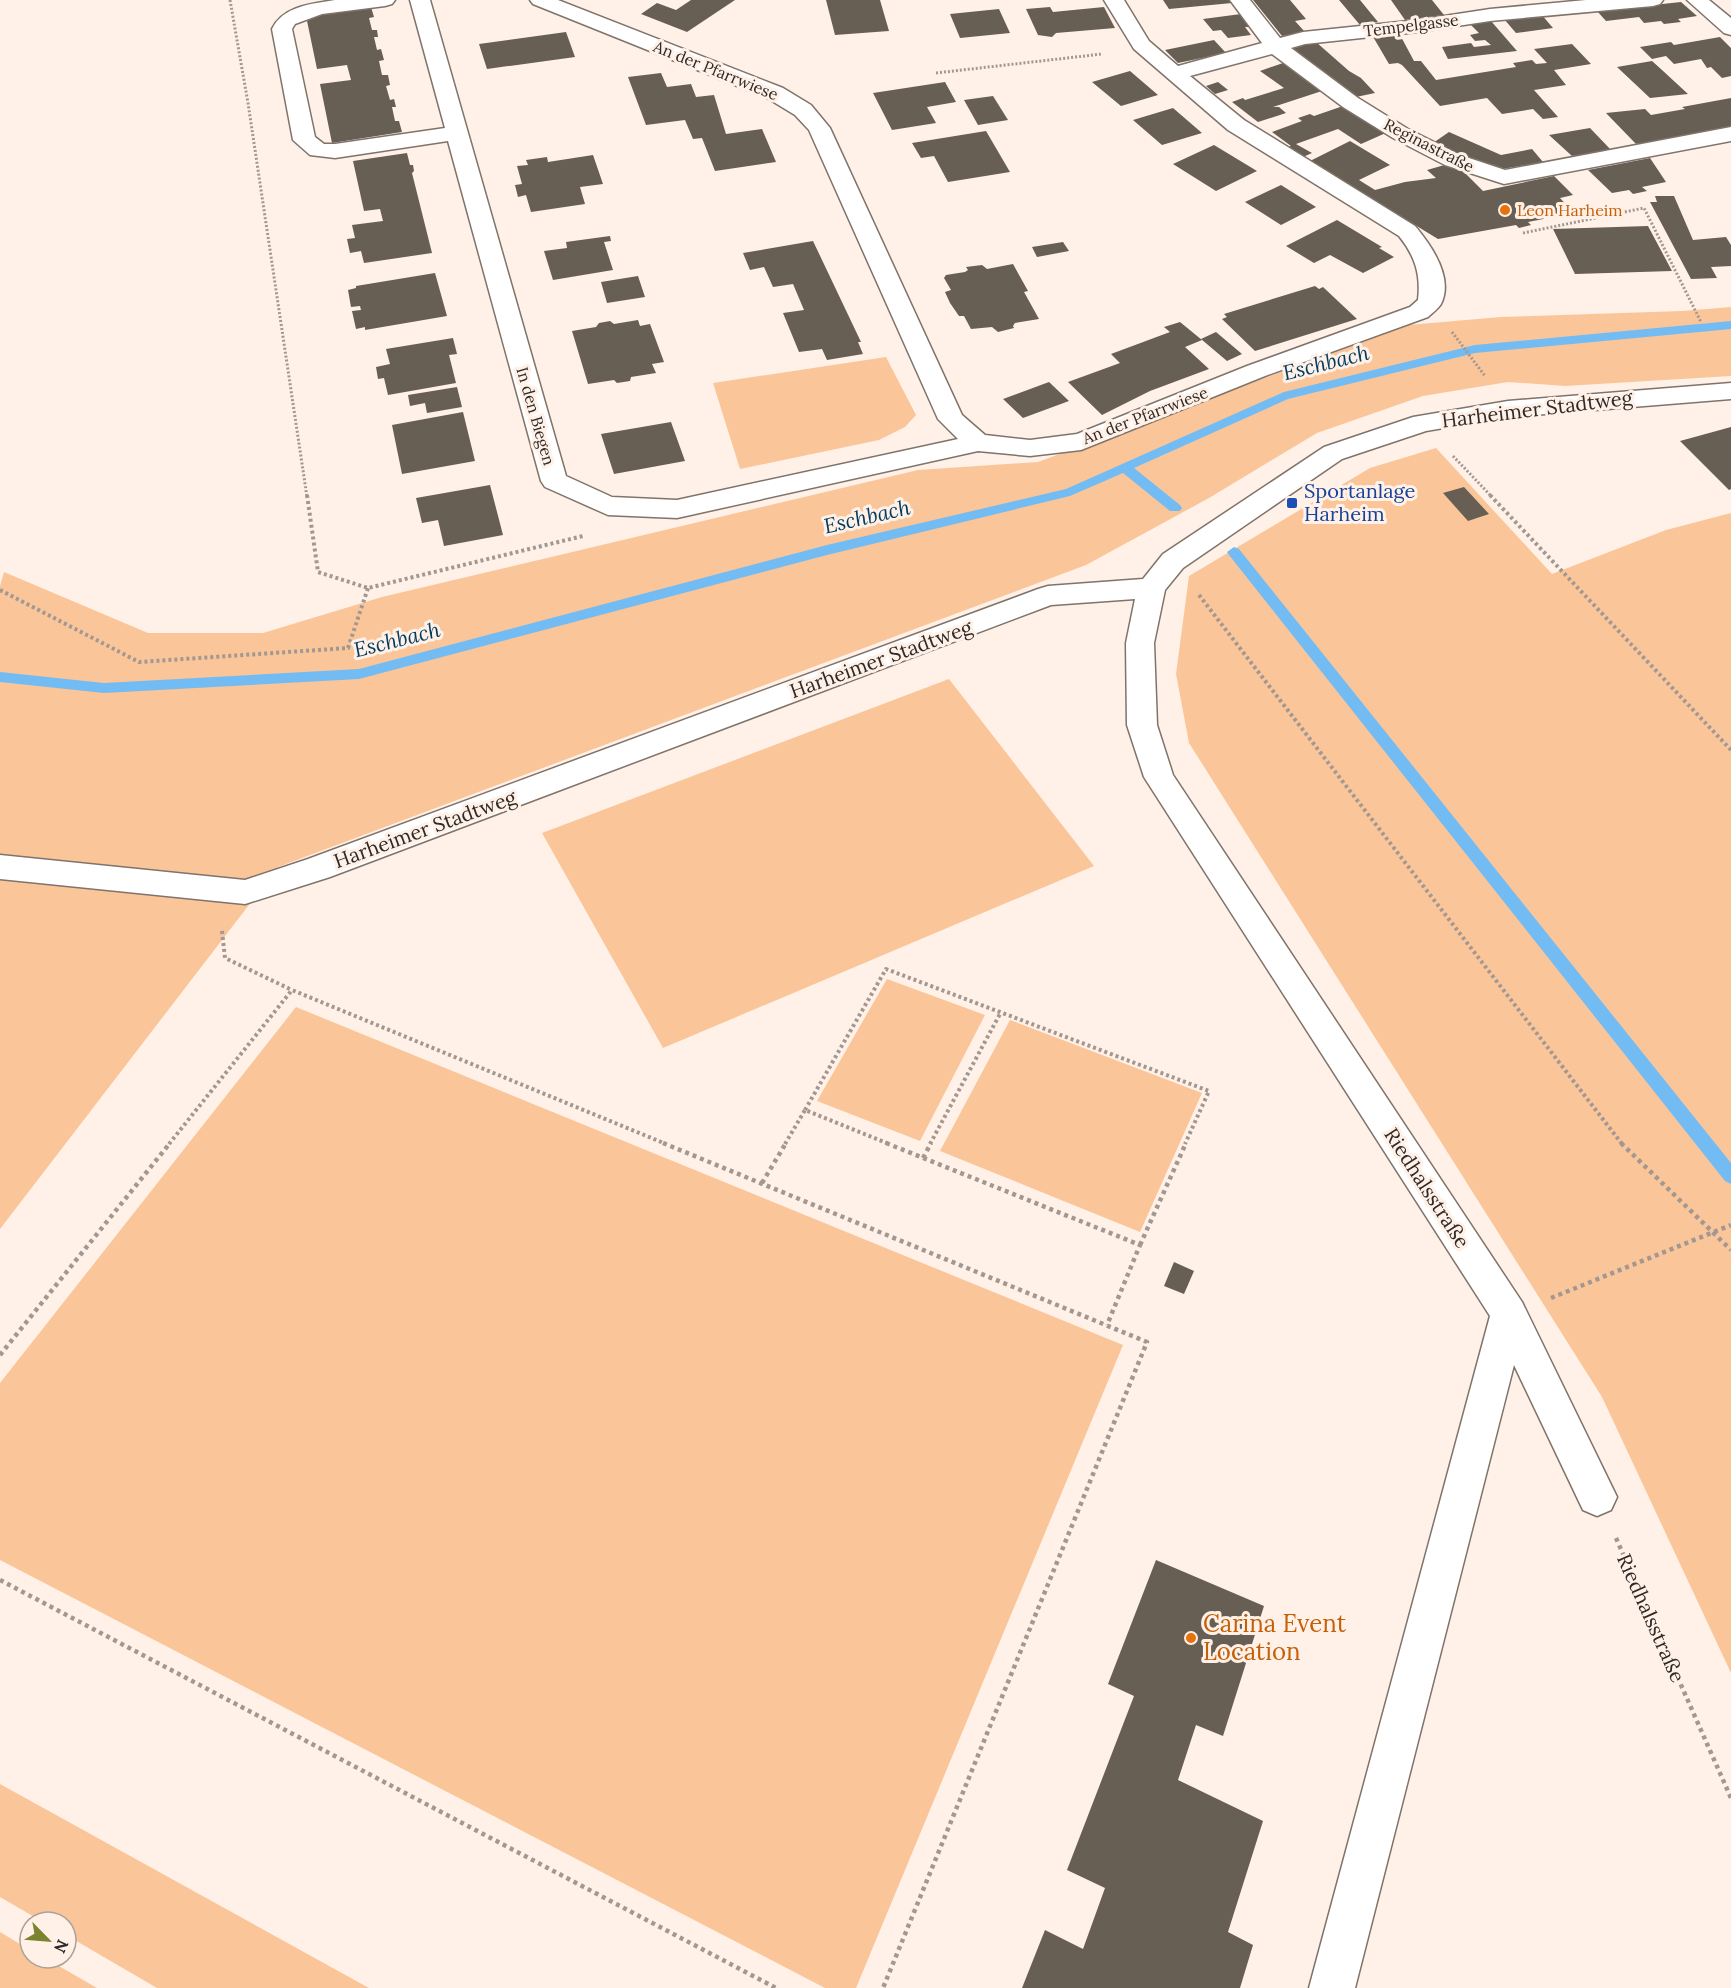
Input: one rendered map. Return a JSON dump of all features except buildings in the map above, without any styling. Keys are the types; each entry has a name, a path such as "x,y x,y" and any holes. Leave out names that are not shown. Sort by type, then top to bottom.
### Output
{"street":[{"path":"385,0 309,12 291,17 286,22 282,29 304,140 318,150 335,151 457,133"},
{"name":"An der Pfarrwiese","path":"540,0 775,93 803,110 819,128 951,419 978,443 1030,448 1080,442 1256,371 1419,312 1430,302 1431,267 1423,249 1407,231 1236,125 1141,45 1114,0"},
{"name":"Reginastraße","path":"1240,0 1275,46 1326,85 1382,122 1444,156 1482,172 1504,177 1731,134"},
{"name":"Tempelgasse","path":"1174,73 1303,38 1418,26 1490,15 1653,0"},
{"path":"1697,0 1731,29"},
{"name":"In den Biegen","path":"425,1 457,133 554,481 608,506 677,509 978,443"},
{"name":"Harheimer Stadtweg","path":"4,868 245,892 320,868 1048,596 1151,588 1173,561 1333,453 1422,423 1508,409 1731,391"},
{"name":"Riedhalsstraße","path":"1151,588 1140,643 1142,725 1159,777 1509,1314 1597,1497"},
{"path":"1332,1988 1509,1314"}],"path":[{"path":"230,0 248,103 318,572 368,588 591,533"},
{"path":"936,73 1124,51 1141,45"},
{"path":"1523,233 1644,208 1701,322"},
{"path":"1457,339 1479,368"},
{"path":"1422,423 1731,750"},
{"path":"1173,561 1621,1143 1731,1250"},
{"path":"0,590 139,662 348,648 368,588"},
{"path":"219,890 225,958 292,990 1147,1342 883,1988"},
{"path":"762,1183 886,969 1209,1091 1107,1325"},
{"path":"0,1355 292,990"},
{"path":"923,1158 1001,1012"},
{"path":"805,1110 1140,1245"},
{"path":"1509,1314 1716,1233 1731,1225"},
{"name":"Riedhalsstraße","path":"1597,1497 1731,1798"},
{"path":"0,1580 776,1988"}],"shaded area":[{"path":"1731,307 1731,376 1565,386 1508,382 1423,396 1317,433 1209,498 1086,565 278,867 0,1229 0,586 4,572 148,633 263,633 382,597 918,470 1038,462 1408,325 1501,317 1682,311"},
{"path":"886,357 916,415 905,427 879,440 740,469 713,383"},
{"path":"1436,448 1552,574 1666,530 1731,513 1731,1673 1602,1397 1189,743 1176,674 1189,576 1370,468"},
{"path":"949,679 1094,866 663,1048 542,833"},
{"path":"887,979 985,1015 920,1141 817,1101"},
{"path":"296,1007 1123,1345 856,1988 825,1988 0,1560 0,1383"},
{"path":"1010,1020 1202,1093 1140,1232 940,1151"},
{"path":"0,1784 369,1988 157,1988 78,1942 78,1910 22,1910 0,1897"},
{"path":"0,1932 18,1943 18,1970 66,1970 97,1988 0,1988"}],"waterway":[{"name":"Eschbach","path":"0,677 104,688 359,674 827,550 1070,492 1284,396 1475,349 1731,325"},
{"path":"1126,469 1175,508"},
{"path":"1234,552 1731,1176"}],"place":[{"name":"Leon Harheim","path":"1505,210"},
{"name":"Sportanlage Harheim","path":"1292,503"},
{"name":"Carina Event Location","path":"1191,1638"}]}
